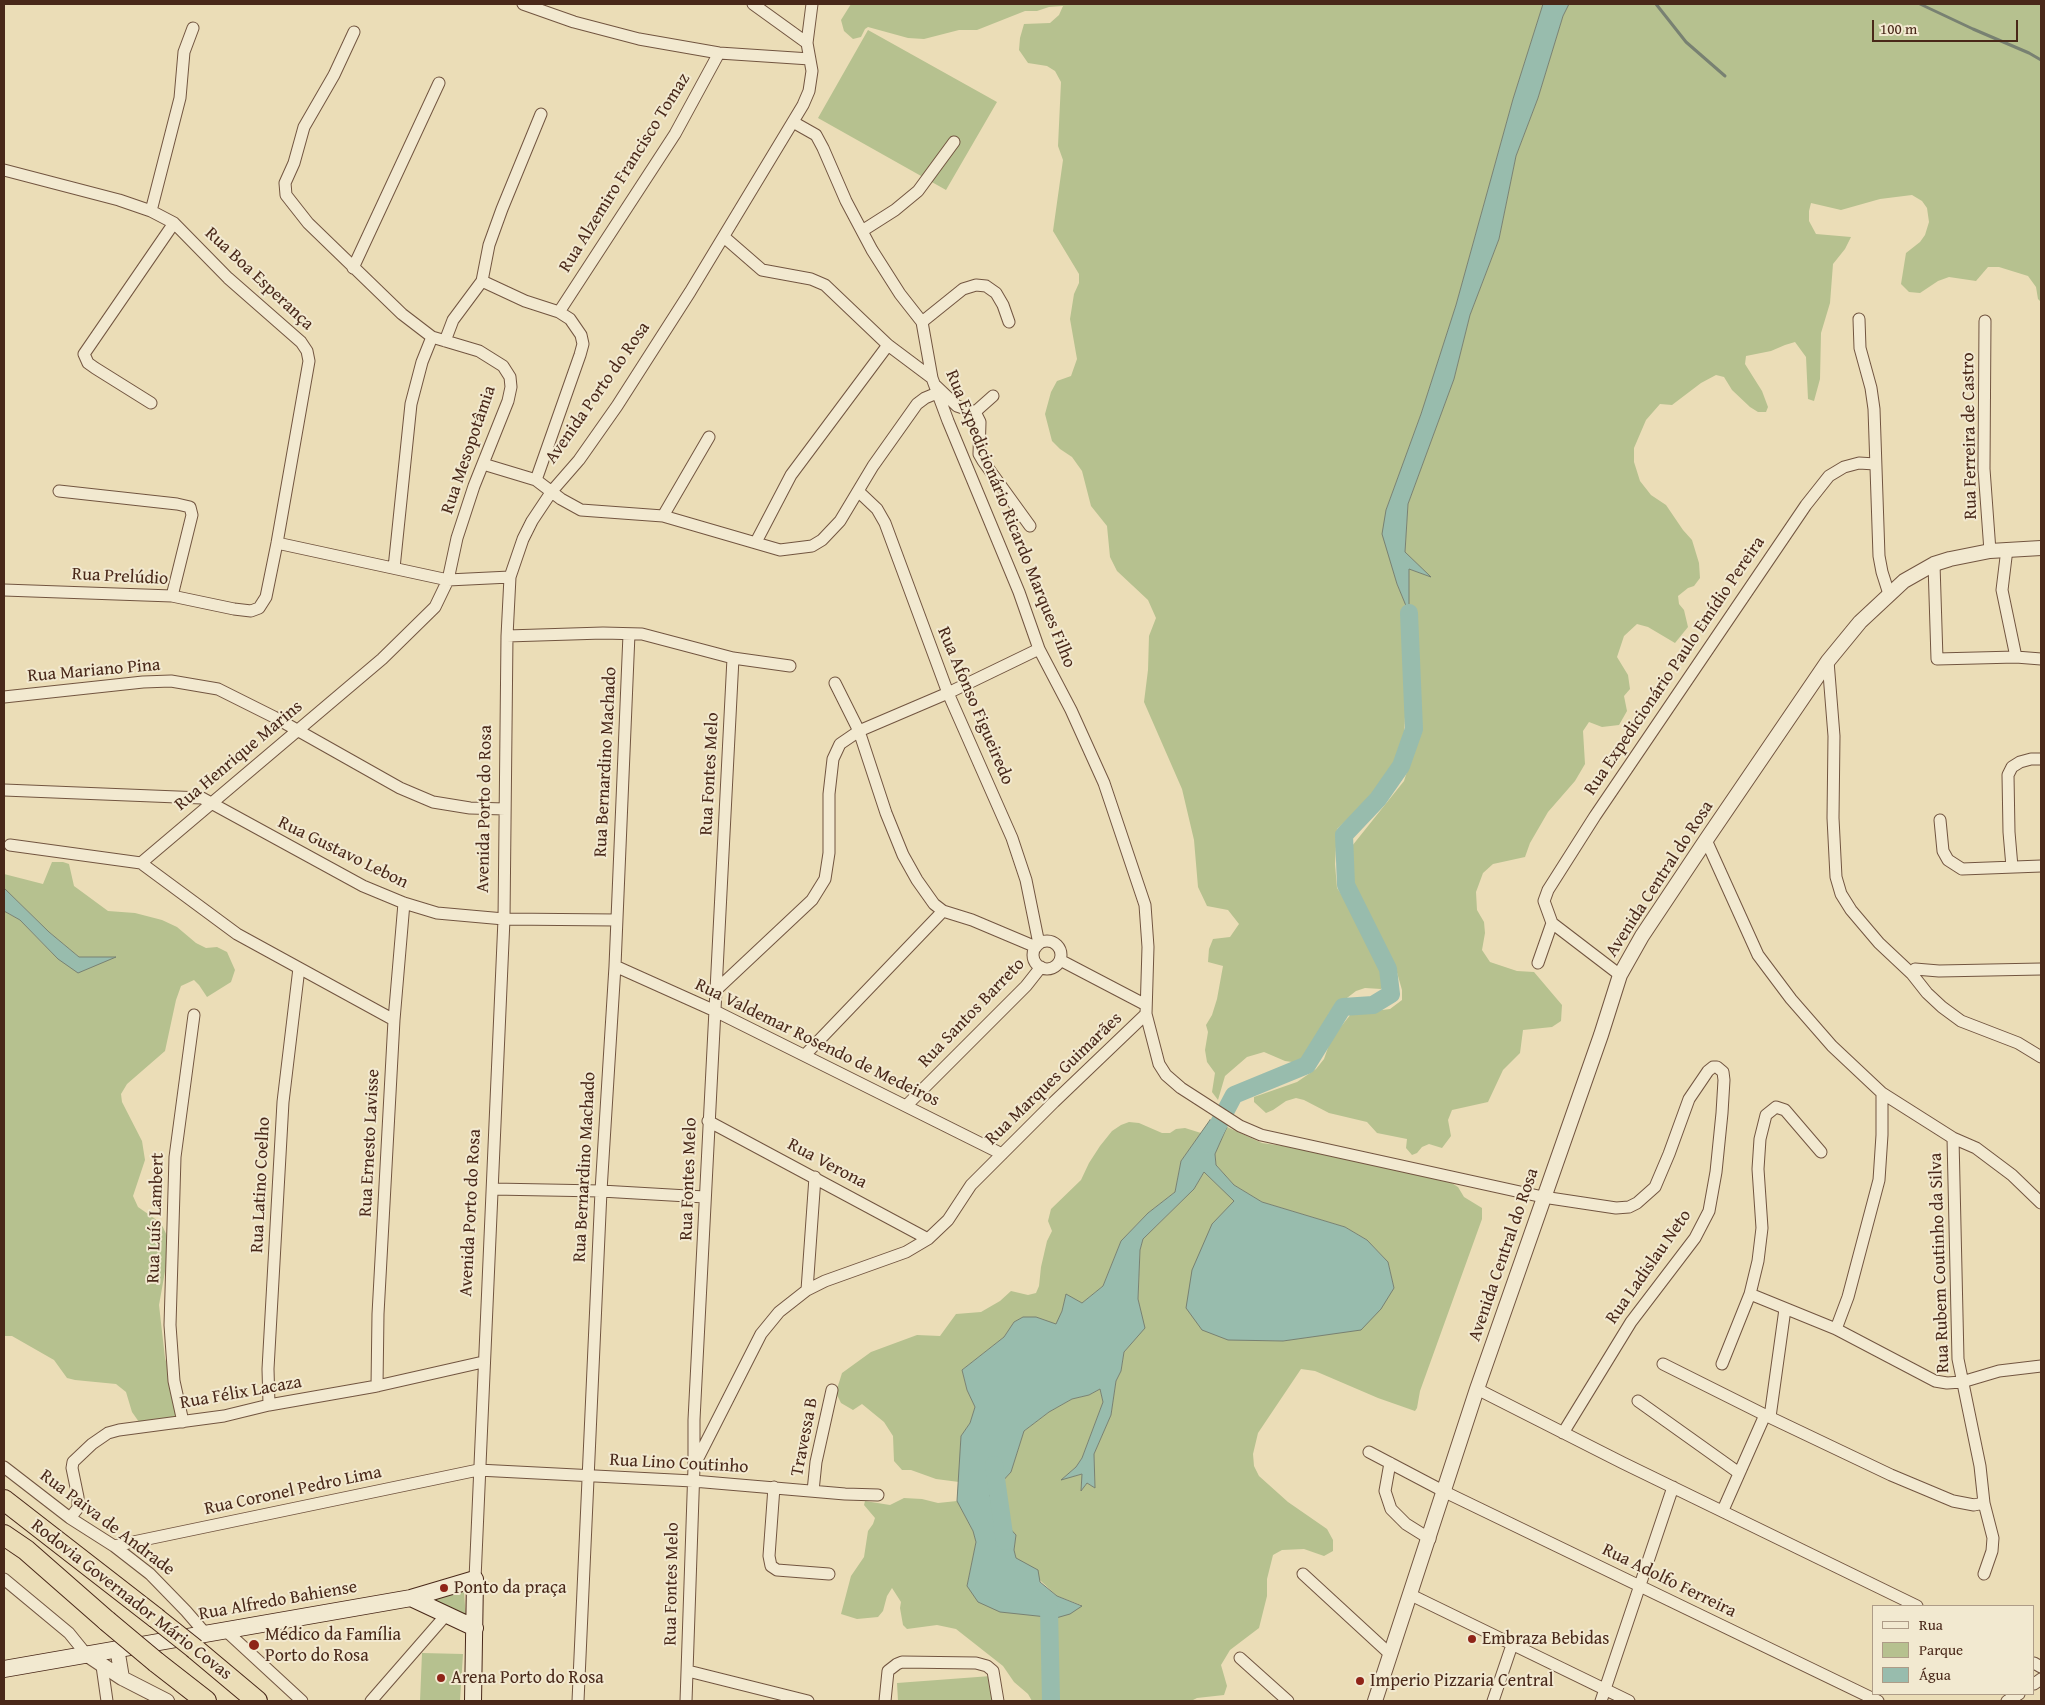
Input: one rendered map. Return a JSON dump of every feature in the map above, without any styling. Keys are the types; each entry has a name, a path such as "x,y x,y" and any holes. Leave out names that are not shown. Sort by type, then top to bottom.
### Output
{"highway":[{"name":"Rodovia Governador Mário Covas","path":"4,1500 156,1618 200,1641 257,1701"},
{"name":"Rodovia Governador Mário Covas","path":"4,1535 26,1550 107,1621 206,1701"}],"main road":[{"name":"Rua Alfredo Bahiense","path":"4,1669 117,1648 200,1641 225,1630 411,1598 475,1579"},
{"name":"Avenida Porto do Rosa","path":"473,1701 475,1579"},
{"path":"411,1598 475,1628"}],"street":[{"path":"523,4 602,30 720,53 810,58"},
{"path":"753,4 807,43"},
{"name":"Avenida Porto do Rosa","path":"475,1579 478,1470 493,1189 504,919 507,636 510,577 523,539 532,521 552,491 580,460 617,406 724,237 793,122 809,91 812,72 807,43 812,4"},
{"path":"151,211 180,98 184,52 193,28"},
{"name":"Rua Mesopotâmia","path":"354,32 334,75 304,127 294,163 287,177 285,189 290,200 308,223 402,314 432,336 445,342 479,351 494,359 503,366 510,377 511,387 508,401 456,538 448,580"},
{"name":"Rua Alzemiro Francisco Tomaz","path":"559,312 675,134 720,53"},
{"path":"353,268 439,83"},
{"path":"445,342 453,320 482,281 492,236 541,114"},
{"name":"Rua Expedicionário Ricardo Marques Filho","path":"793,122 816,135 862,231 900,294 922,322 935,385 1019,592 1039,649 1071,710 1104,783 1145,905 1148,947 1146,1009"},
{"path":"862,231 895,210 918,191 954,142"},
{"name":"Rua Boa Esperança","path":"4,171 119,200 151,211 174,223 228,278 301,342 307,350 309,361 307,378 266,596 259,608 251,611 234,609"},
{"path":"151,403 88,363 84,354 174,223"},
{"path":"724,237 762,270 811,279 825,284 888,345 957,406 975,412 980,422 979,454 1030,526"},
{"path":"482,281 525,300 559,312 570,319 581,335 583,344 572,382 536,480"},
{"path":"922,322 963,290 976,285 986,286 996,293 1009,322"},
{"path":"1859,319 1860,348 1871,388 1874,410 1879,556 1889,594"},
{"name":"Rua Ferreira de Castro","path":"1985,321 1984,469 1990,551"},
{"path":"394,568 411,404 422,362 432,336"},
{"path":"756,542 791,475 888,345"},
{"path":"483,464 536,480 561,499 581,510 663,516 780,550 812,546 822,540 840,520 873,466 917,404 925,398 935,385"},
{"path":"975,412 993,396"},
{"path":"663,516 708,437"},
{"name":"Rua Expedicionário Paulo Emídio Pereira","path":"1552,923 1544,901 1548,890 1594,816 1772,552 1829,476 1844,467 1858,463 1875,464"},
{"path":"59,491 190,507 192,516 172,596"},
{"name":"Rua Afonso Figueiredo","path":"858,491 877,509 885,523 948,693 1012,838 1026,880 1038,945"},
{"path":"277,543 448,580 510,577"},
{"name":"Avenida Central do Rosa","path":"1376,1701 1477,1389 1601,1035 1620,975 1642,936 1828,661 1860,622 1889,594 1915,574 1934,564 1990,551 2041,548"},
{"path":"2007,550 2002,590 2010,618 2016,657"},
{"path":"1934,564 1937,659 2016,657 2041,659"},
{"name":"Rua Henrique Marins","path":"141,863 420,624 435,608 448,580"},
{"name":"Rua Prelúdio","path":"4,590 172,596 234,609"},
{"name":"Rua Bernardino Machado","path":"578,1701 601,1191 615,966 629,634"},
{"path":"507,636 642,634 733,658 790,666"},
{"path":"714,992 787,925 812,900 822,885 825,879 829,853 829,794 833,759 840,744 859,731 948,693 1039,649"},
{"name":"Rua Fontes Melo","path":"686,1701 694,1420 712,1069 713,1010 722,894 733,658"},
{"path":"1828,661 1834,736 1833,818 1836,877 1842,894 1851,910 1879,943 1912,974 1927,993 1942,1007 1961,1021 2018,1043 2041,1057"},
{"name":"Rua Mariano Pina","path":"4,697 136,683 171,682 218,689 274,716 296,731 400,788 433,802 470,808 504,808"},
{"path":"835,683 859,731 886,813 903,854 926,894 943,911 1038,945"},
{"path":"2012,867 2008,775 2012,767 2020,762 2030,759 2041,759"},
{"name":"Rua Gustavo Lebon","path":"4,790 191,796 202,798 363,886 404,903 437,913 504,919 616,920"},
{"path":"1940,820 1943,851 1948,860 1962,869 2041,866"},
{"path":"1706,840 1758,955 1791,999 1832,1046 1882,1093 1953,1138 1976,1148 1992,1159 2041,1203"},
{"path":"10,845 141,863 237,934 394,1020"},
{"name":"Rua Ernesto Lavisse","path":"377,1386 378,1314 394,1020 404,903"},
{"path":"805,1054 943,911"},
{"path":"1538,963 1552,923 1620,975"},
{"path":"1046,941 1058,946 1061,953 1060,960 1052,968 1041,967 1034,958 1038,945 1046,941"},
{"path":"1060,960 1146,1009"},
{"name":"Rua Valdemar Rosendo de Medeiros","path":"615,966 805,1054 1002,1154"},
{"name":"Rua Santos Barreto","path":"907,1105 1026,986 1041,967"},
{"name":"Rua Latino Coelho","path":"269,1405 268,1369 283,1102 299,968"},
{"path":"1916,969 1939,971 2041,969"},
{"name":"Rua Marques Guimarães","path":"1146,1009 1159,1064 1166,1076 1208,1106 1247,1130 1261,1135 1544,1197"},
{"name":"Rua Marques Guimarães","path":"694,1466 761,1334 779,1312 807,1290 825,1281 906,1252 928,1239 948,1220 971,1185 1146,1009"},
{"name":"Rua Luís Lambert","path":"183,1422 174,1381 170,1325 175,1158 194,1015"},
{"name":"Rua Ladislau Neto","path":"1544,1197 1616,1208 1629,1207 1637,1203 1655,1187 1689,1099 1703,1076 1717,1067 1723,1072 1722,1113 1716,1172 1708,1211 1695,1238 1631,1322 1563,1433"},
{"path":"1836,1328 1848,1297 1879,1180 1882,1093"},
{"path":"1722,1364 1750,1294 1758,1262 1762,1228 1758,1169 1760,1139 1766,1115 1776,1107 1785,1110 1821,1152"},
{"name":"Rua Verona","path":"708,1121 928,1239"},
{"name":"Rua Rubem Coutinho da Silva","path":"1953,1138 1958,1359 1980,1466 1984,1503 1993,1538 1992,1551 1984,1574"},
{"path":"807,1290 815,1177"},
{"path":"493,1189 601,1191 705,1197"},
{"path":"1750,1294 1836,1328 1935,1381 1947,1383 1962,1382 1999,1371 2041,1366"},
{"path":"1723,1510 1767,1416 1785,1309"},
{"name":"Rua Félix Lacaza","path":"70,1518 78,1508 78,1497 72,1468 73,1462 85,1450 108,1433 224,1416 269,1405 377,1386 483,1362"},
{"path":"1663,1364 1891,1475 1953,1501 1974,1505 1984,1503"},
{"path":"1477,1389 1915,1605"},
{"name":"Travessa B","path":"813,1490 816,1462 832,1390"},
{"path":"1638,1401 1739,1473"},
{"name":"Rua Adolfo Ferreira","path":"1369,1452 1445,1492 1878,1701"},
{"path":"1390,1463 1385,1491 1391,1509 1406,1524 1430,1539"},
{"name":"Rua Paiva de Andrade","path":"4,1467 70,1518 114,1546 150,1574 186,1611 200,1641"},
{"name":"Rua Lino Coutinho","path":"478,1470 693,1480 878,1496"},
{"name":"Rua Coronel Pedro Lima","path":"114,1546 478,1470"},
{"path":"1601,1701 1673,1487"},
{"path":"774,1488 768,1556 771,1566 777,1570 829,1574"},
{"path":"1303,1574 1391,1656"},
{"path":"5,1580 69,1633 86,1654 102,1666 167,1701"},
{"path":"1411,1595 1629,1701"},
{"path":"371,1701 446,1615"},
{"path":"225,1630 302,1701"},
{"path":"1492,1701 1512,1645"},
{"path":"117,1648 122,1678"},
{"path":"1240,1658 1288,1701"},
{"path":"884,1701 888,1671 891,1667 902,1662 976,1663 987,1666 992,1671 998,1701"},
{"path":"102,1666 107,1701"},
{"path":"688,1671 808,1701"}],"green space":[{"path":"851,4 1543,4 1513,99 1456,305 1421,414 1386,510 1391,559 1397,584 1409,612 1409,569 1429,576 1405,552 1408,504 1454,379 1470,315 1499,239 1516,156 1538,98 1563,16 1569,4 2041,4 2041,302 2038,299 2036,287 2028,276 1999,267 1988,267 1976,281 1949,277 1938,281 1920,293 1909,292 1901,284 1906,253 1920,242 1925,235 1929,222 1927,208 1922,201 1912,195 1880,199 1841,210 1811,203 1809,221 1816,234 1851,237 1845,249 1833,264 1830,303 1821,333 1820,379 1814,401 1808,399 1806,357 1795,342 1771,351 1746,356 1745,364 1762,391 1768,407 1766,412 1758,412 1750,407 1732,390 1724,377 1716,375 1701,383 1672,405 1660,404 1646,420 1634,448 1634,462 1640,481 1651,495 1666,505 1692,540 1699,563 1700,578 1694,586 1678,596 1679,604 1684,610 1688,627 1675,643 1648,627 1637,624 1624,636 1617,657 1628,675 1630,689 1624,696 1627,711 1619,725 1602,727 1589,722 1583,731 1585,764 1575,781 1548,812 1530,843 1525,857 1493,864 1483,873 1476,892 1477,910 1484,922 1485,933 1482,950 1490,962 1517,971 1534,972 1562,1005 1561,1021 1552,1027 1523,1030 1520,1053 1503,1070 1488,1102 1452,1110 1448,1120 1451,1136 1442,1148 1429,1144 1412,1155 1406,1148 1407,1139 1377,1133 1367,1122 1329,1113 1304,1100 1296,1098 1286,1101 1266,1113 1254,1102 1254,1097 1297,1082 1316,1069 1324,1059 1331,1039 1351,1014 1390,1009 1402,1000 1402,990 1396,969 1361,902 1351,875 1348,851 1404,781 1418,737 1417,634 1410,614 1403,625 1406,694 1404,739 1388,774 1360,808 1337,829 1335,864 1337,888 1383,964 1386,973 1384,985 1381,989 1365,988 1356,991 1334,1008 1329,1013 1322,1032 1299,1063 1285,1061 1264,1052 1247,1057 1225,1076 1218,1100 1212,1092 1215,1073 1207,1062 1205,1050 1208,1032 1206,1025 1212,1015 1217,999 1223,966 1208,962 1209,949 1213,939 1230,937 1239,924 1228,910 1207,906 1198,887 1194,840 1182,789 1144,702 1148,670 1149,636 1156,618 1148,600 1117,571 1110,557 1107,526 1091,506 1082,471 1072,457 1052,441 1045,414 1051,392 1057,381 1071,376 1077,359 1070,319 1074,294 1079,283 1079,274 1053,231 1063,160 1058,146 1061,82 1055,71 1047,66 1028,63 1019,50 1024,24 1050,23 1059,15 1063,6 1049,7 1037,11 1025,11 977,30 959,30 924,39 908,38 868,27 861,37 853,39 844,31 841,20"},
{"path":"868,30 997,102 946,190 818,118"},
{"path":"52,862 69,864 74,886 108,911 135,913 162,920 177,927 196,943 206,948 217,947 227,952 235,970 231,982 207,997 194,980 181,986 176,1000 165,1051 127,1084 121,1094 122,1102 142,1141 145,1160 133,1196 138,1207 161,1223 168,1238 169,1249 159,1305 165,1358 179,1407 175,1417 139,1422 132,1412 126,1392 116,1384 67,1378 54,1360 12,1336 4,1336 4,911 20,920 58,959 115,957 79,957 49,932 4,888 4,874 43,884"},
{"path":"1129,1122 1139,1123 1162,1133 1170,1133 1176,1129 1185,1128 1201,1133 1181,1161 1175,1192 1148,1213 1121,1241 1103,1286 1082,1303 1066,1295 1056,1325 1036,1317 1023,1317 1014,1322 1004,1337 962,1370 967,1390 975,1407 970,1423 961,1436 959,1482 936,1479 911,1470 902,1470 894,1461 893,1436 884,1422 862,1404 853,1410 841,1403 837,1395 837,1389 842,1373 871,1352 917,1335 940,1336 956,1314 981,1312 1000,1301 1011,1291 1028,1295 1036,1293 1047,1241 1052,1231 1048,1221 1051,1209 1081,1180 1089,1163 1112,1131"},
{"path":"1227,1127 1262,1143 1297,1148 1447,1180 1458,1187 1464,1197 1482,1208 1482,1219 1420,1391 1415,1411 1378,1398 1315,1371 1301,1369 1258,1433 1253,1454 1254,1466 1259,1476 1288,1502 1327,1529 1333,1540 1333,1551 1324,1556 1304,1549 1282,1550 1273,1555 1267,1579 1267,1596 1259,1628 1230,1650 1221,1665 1227,1686 1224,1695 1197,1698 1191,1701 1032,1701 1028,1694 1014,1682 1003,1666 956,1629 937,1625 907,1629 903,1625 900,1608 901,1602 892,1588 887,1596 883,1611 878,1617 857,1619 841,1614 851,1576 864,1557 868,1531 875,1518 864,1505 865,1501 890,1505 904,1498 922,1499 938,1503 957,1501 973,1531 976,1542 967,1586 1036,1615 1056,1618 1081,1605 1057,1596 1016,1558 1014,1550 1016,1535 994,1511 990,1495 1011,1472 1024,1431 1049,1412 1072,1399 1089,1395 1100,1389 1103,1402 1082,1458 1076,1467 1062,1479 1083,1474 1082,1490 1087,1483 1095,1488 1094,1454 1111,1415 1116,1381 1121,1371 1124,1352 1144,1328 1138,1299 1140,1250 1143,1239 1194,1189 1204,1172 1235,1201 1212,1224 1260,1340 1283,1341 1337,1332 1394,1288 1388,1262 1367,1240 1345,1227 1262,1202 1234,1185 1216,1165 1215,1154"},
{"path":"464,1592 466,1619 428,1599"},
{"name":"Arena Porto do Rosa","path":"422,1653 463,1654 460,1701 420,1701"},
{"path":"991,1676 993,1701 898,1701 897,1683"}],"water":[{"path":"1543,4 1569,4 1563,16 1538,98 1516,156 1499,239 1470,315 1454,379 1408,504 1405,552 1431,577 1409,569 1409,613 1397,584 1382,534 1386,510 1421,414 1456,305 1513,99"},
{"path":"4,888 49,932 79,957 116,957 78,973 58,959 20,920 4,911"},
{"path":"1210,1120 1227,1127 1215,1154 1216,1165 1234,1185 1262,1202 1345,1227 1367,1240 1388,1262 1394,1288 1381,1309 1361,1330 1283,1341 1228,1340 1202,1330 1186,1308 1192,1270 1212,1224 1234,1201 1204,1172 1194,1189 1143,1239 1140,1250 1138,1299 1145,1328 1124,1352 1121,1371 1116,1381 1111,1415 1094,1454 1095,1488 1087,1483 1081,1491 1082,1474 1061,1480 1076,1467 1082,1458 1103,1402 1100,1389 1089,1395 1072,1399 1049,1412 1024,1431 1011,1472 990,1495 994,1511 1016,1535 1014,1550 1016,1558 1038,1570 1040,1582 1057,1596 1082,1606 1070,1614 1056,1618 1000,1612 978,1602 967,1586 976,1542 973,1531 957,1501 961,1436 970,1423 975,1407 967,1390 962,1370 1004,1337 1014,1322 1023,1317 1036,1317 1056,1324 1062,1311 1066,1294 1082,1303 1103,1286 1121,1241 1148,1213 1175,1192 1181,1161"}],"waterway":[{"path":"1656,4 1686,42 1725,76"},
{"path":"1920,4 2041,60"},
{"path":"1208,1144 1234,1095 1307,1065 1343,1007 1373,1005 1391,994 1388,969 1346,885 1344,835 1378,799 1401,766 1414,729 1409,613"},
{"path":"994,1465 1005,1541"},
{"path":"1040,1598 1049,1608 1051,1701"}],"place":[{"name":"Ponto da praça","path":"444,1588"},
{"name":"Embraza Bebidas","path":"1472,1639"},
{"name":"Médico da Família Porto do Rosa","path":"254,1645"},
{"name":"Arena Porto do Rosa","path":"441,1678"},
{"name":"Imperio Pizzaria Central","path":"1360,1681"}]}
